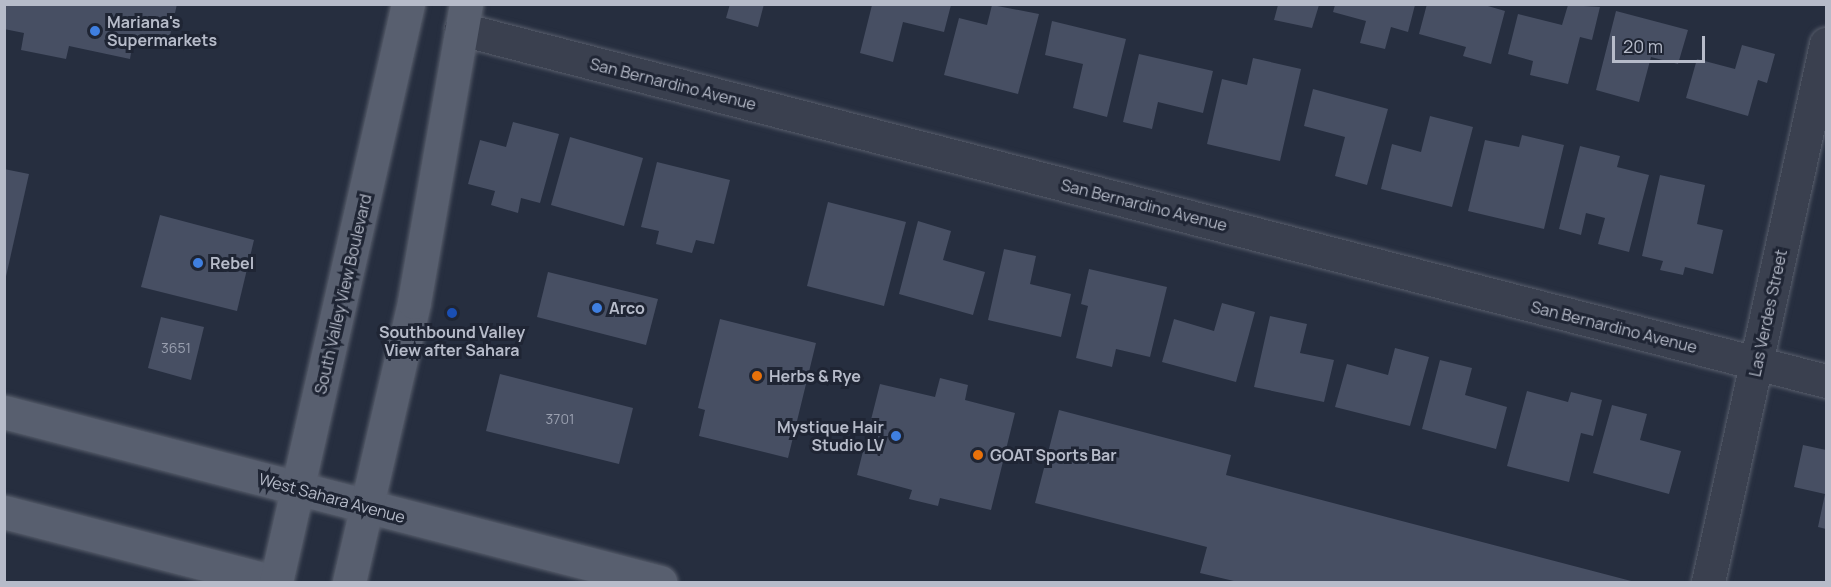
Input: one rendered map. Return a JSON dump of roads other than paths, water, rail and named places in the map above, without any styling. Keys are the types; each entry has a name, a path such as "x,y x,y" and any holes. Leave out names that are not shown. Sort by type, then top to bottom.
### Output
{"main road":[{"name":"South Valley View Boulevard","path":"275,582 300,491 408,4"},
{"path":"349,582 414,302 463,17"},
{"name":"West Sahara Avenue","path":"4,412 300,491 660,582"},
{"path":"4,512 275,582"}],"street":[{"name":"San Bernardino Avenue","path":"463,17 1827,381"},
{"name":"Las Verdes Street","path":"1708,582 1827,44"}],"place":[{"name":"Mariana's Supermarkets","path":"95,31"},
{"name":"Rebel","path":"198,263"},
{"name":"Arco","path":"597,308"},
{"name":"Southbound Valley View after Sahara","path":"452,313"},
{"name":"Herbs & Rye","path":"757,376"},
{"name":"Mystique Hair Studio LV","path":"896,436"},
{"name":"GOAT Sports Bar","path":"978,455"}]}
